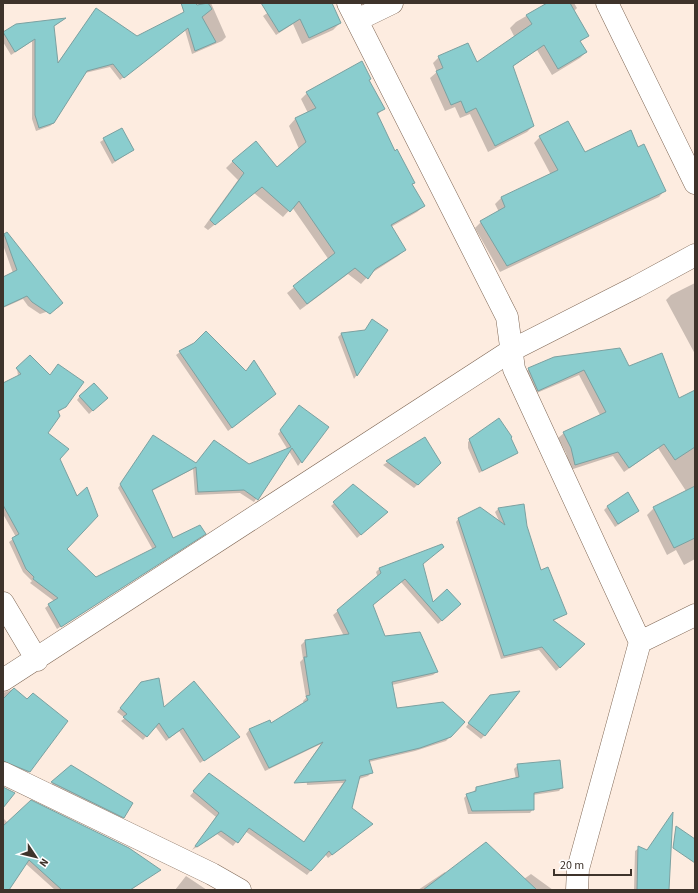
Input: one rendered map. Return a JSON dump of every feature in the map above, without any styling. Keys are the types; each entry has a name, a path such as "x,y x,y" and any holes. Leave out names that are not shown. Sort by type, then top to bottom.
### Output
{"street":[{"path":"392,3 353,12 507,316 514,369 640,642 578,869 577,890"},
{"path":"607,3 695,183"},
{"path":"3,680 37,660 512,350 636,287 695,255"},
{"path":"3,603 37,660"},
{"path":"640,642 695,615"},
{"path":"3,773 212,874 240,890"}],"building":[{"path":"181,3 195,3 197,5 208,3 212,9 202,17 216,42 195,51 188,28 124,78 113,64 87,71 54,123 39,128 35,115 35,39 15,52 3,32 16,24 66,18 54,26 58,63 96,8 137,36 184,12"},
{"path":"261,3 332,3 341,23 309,38 300,19 279,32"},
{"path":"547,3 570,3 589,36 580,41 587,52 558,69 544,45 513,66 534,126 495,146 476,108 466,113 461,101 451,105 436,71 443,68 438,56 468,43 477,62 532,24 526,15"},
{"path":"362,61 371,79 369,80 385,109 377,113 395,151 397,149 415,183 412,184 425,206 391,225 406,250 375,269 368,279 355,268 307,304 293,286 335,253 299,201 290,212 262,187 215,225 210,220 244,173 232,161 256,141 277,167 306,142 295,118 316,108 306,92"},
{"path":"568,121 585,152 631,130 638,147 644,144 666,191 507,266 480,221 505,207 501,197 558,170 539,136"},
{"path":"122,128 134,150 115,161 103,138"},
{"path":"7,232 63,303 50,314 32,302 27,296 3,307 3,277 17,270 4,234"},
{"path":"372,319 388,330 357,376 341,333 365,330"},
{"path":"206,331 246,371 254,360 276,394 232,428 179,351 194,343"},
{"path":"620,348 629,366 662,353 679,398 695,390 695,447 675,460 664,444 629,468 618,452 575,465 571,448 563,432 606,412 584,370 538,391 528,368 554,357"},
{"path":"30,355 50,375 58,364 84,382 66,407 58,411 60,416 48,433 69,449 60,459 77,496 87,487 98,516 67,549 96,577 156,547 120,484 153,435 196,463 214,440 249,464 291,447 280,430 299,405 329,427 302,463 292,448 258,500 244,490 198,492 196,467 152,490 173,538 200,525 206,534 61,627 48,604 58,598 33,579 34,577 26,569 12,538 19,534 3,505 3,383 21,374 16,368"},
{"path":"94,383 108,398 93,411 79,396"},
{"path":"499,418 512,437 511,438 518,453 482,471 469,439"},
{"path":"425,437 441,463 418,485 386,461"},
{"path":"353,484 388,512 361,535 333,502"},
{"path":"695,486 695,538 674,548 653,507"},
{"path":"628,492 639,511 618,524 607,506"},
{"path":"524,504 527,526 541,570 548,567 567,614 553,620 585,644 560,668 542,647 504,656 458,518 480,507 505,525 498,508"},
{"path":"442,544 444,547 423,564 433,602 447,589 461,604 442,621 405,579 373,605 385,636 420,632 438,672 392,682 397,708 443,702 465,722 451,737 420,748 369,760 373,773 360,776 352,808 373,824 332,855 329,851 311,871 249,828 238,843 221,831 197,847 195,846 219,813 193,791 209,773 304,842 346,780 294,783 323,742 269,768 249,729 270,720 271,723 308,700 306,696 310,695 304,657 307,657 305,640 349,634 337,610 381,573 379,568"},
{"path":"159,678 164,707 194,681 240,737 204,761 183,728 169,738 159,723 147,737 123,717 127,714 120,708 141,682"},
{"path":"14,688 27,699 33,693 68,721 30,772 3,761 3,699"},
{"path":"520,691 485,736 468,723 490,695"},
{"path":"560,760 563,788 534,793 534,810 472,811 466,794 476,791 476,787 519,777 517,764"},
{"path":"71,765 133,803 124,818 51,782"},
{"path":"3,787 15,793 3,808"},
{"path":"31,800 129,848 161,870 130,890 62,890 29,860 9,890 3,890 3,826"},
{"path":"673,812 669,890 637,890 638,846 647,850"},
{"path":"676,826 695,839 695,863 673,848"},
{"path":"486,842 537,890 423,890"}]}
